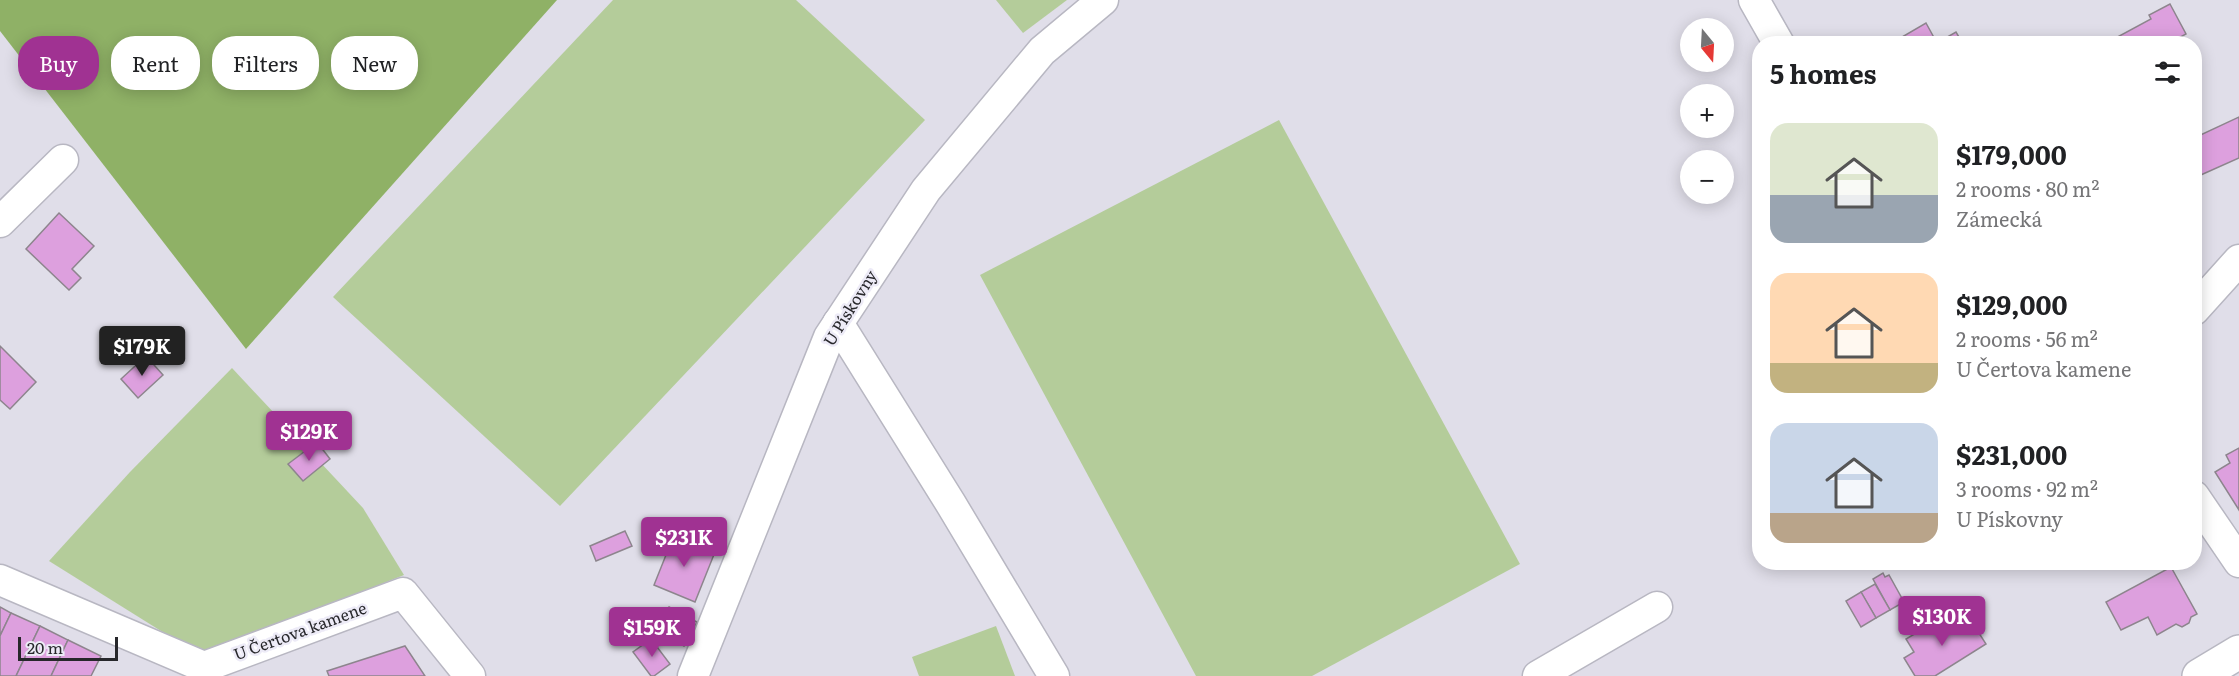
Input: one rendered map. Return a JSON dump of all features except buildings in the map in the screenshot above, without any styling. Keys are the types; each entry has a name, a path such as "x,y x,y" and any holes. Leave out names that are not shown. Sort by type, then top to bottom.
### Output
{"street":[{"name":"U Pískovny","path":"693,676 837,323 926,190 1041,51 1103,0"},
{"path":"1754,0 1774,36"},
{"path":"0,222 63,160"},
{"path":"2202,301 2239,260"},
{"path":"837,323 951,504 1054,676"},
{"path":"2202,508 2239,562"},
{"name":"U Čertova kamene","path":"0,580 204,667 403,593 470,676"},
{"path":"1539,676 1657,607"},
{"path":"2199,676 2239,652"}],"green space":[{"path":"0,0 557,0 246,349 46,90 99,90 99,36 18,36 18,54 0,31"},
{"path":"613,0 796,0 925,120 560,506 333,297"},
{"path":"996,0 1067,0 1023,33"},
{"path":"1279,120 1520,564 1312,676 1196,676 980,275"},
{"path":"232,368 363,508 404,575 201,656 49,561 130,472"},
{"path":"996,626 1015,676 919,676 912,657"}]}
